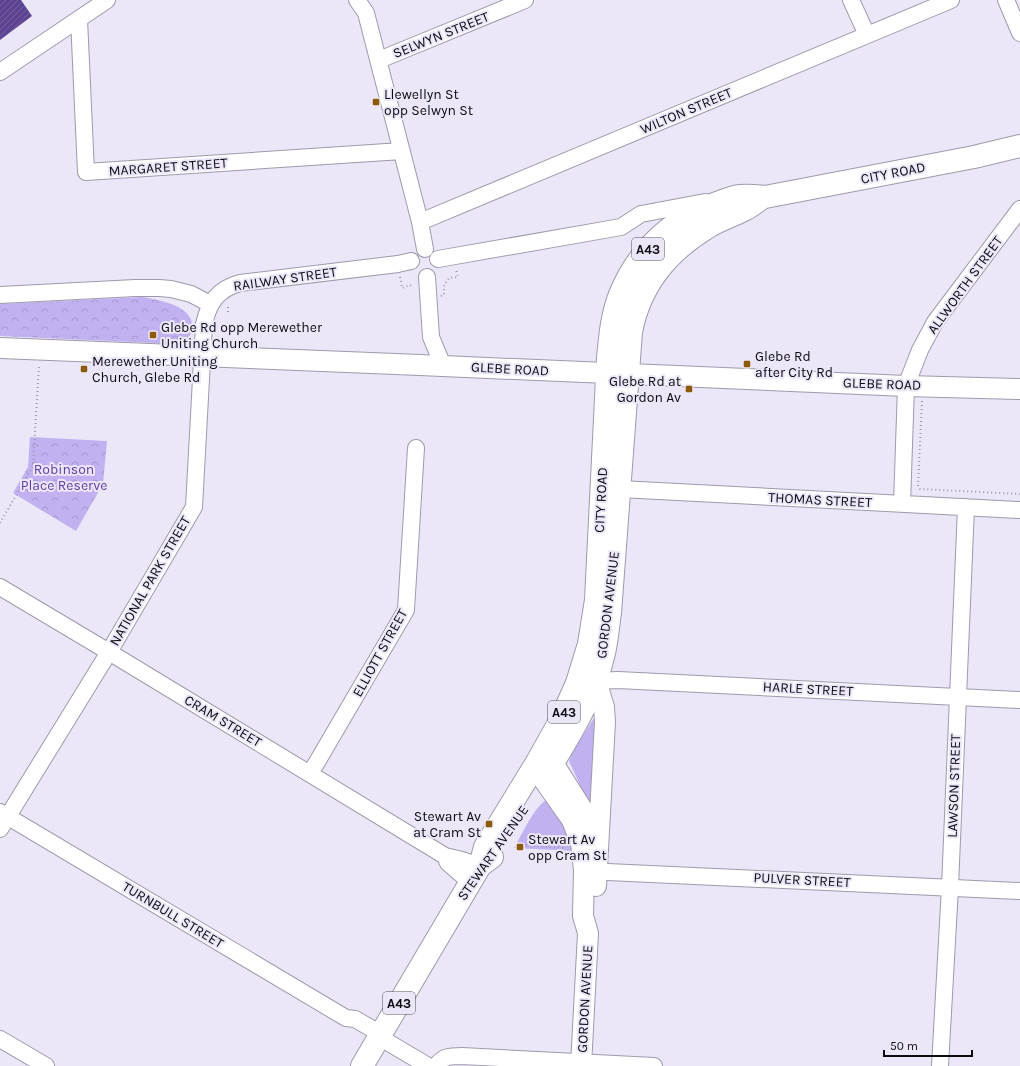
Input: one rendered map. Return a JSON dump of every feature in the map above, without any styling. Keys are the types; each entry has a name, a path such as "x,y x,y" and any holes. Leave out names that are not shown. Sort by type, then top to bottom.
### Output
{"highway":[{"name":"CITY ROAD","path":"544,768 560,721 577,683 592,630 596,600 610,334 620,293 640,258 669,228 686,216 705,207 740,196 765,197 974,157 1020,146"},
{"name":"CITY ROAD","path":"628,374 631,332 634,319 642,296 660,267 689,240 708,227 745,209 765,197"},
{"name":"GORDON AVENUE","path":"596,681 605,652 610,613 628,374"},
{"name":"STEWART AVENUE","path":"362,1066 475,874 496,854 544,768 573,730 596,681"}],"main road":[{"name":"GLEBE ROAD","path":"0,348 906,386 1020,389"},
{"name":"GORDON AVENUE","path":"581,1064 588,933 583,916 598,834 605,722 604,707 596,681"},
{"path":"544,768 598,834"},
{"name":"GORDON AVENUE","path":"544,768 572,820 591,871"}],"street":[{"path":"0,72 108,0"},
{"path":"357,0 366,13 379,60 420,222 425,249"},
{"name":"SELWYN STREET","path":"379,60 525,0"},
{"path":"851,0 867,35"},
{"name":"WILTON STREET","path":"420,222 951,0"},
{"path":"1006,0 1020,33"},
{"name":"MARGARET STREET","path":"79,19 86,172 402,151"},
{"path":"438,259 621,227 641,214 740,196"},
{"name":"ALLWORTH STREET","path":"902,504 906,386 920,350 935,322 1020,209"},
{"path":"425,249 434,252 438,259 439,265 436,272 427,277 417,274 412,268 412,261 416,253 425,249"},
{"name":"RAILWAY STREET","path":"210,304 226,288 240,283 412,261"},
{"path":"427,277 431,337 443,366"},
{"path":"0,295 158,288 171,289 191,294 210,304"},
{"name":"NATIONAL PARK STREET","path":"2,819 109,652 194,507 204,324 210,304"},
{"name":"ELLIOTT STREET","path":"310,774 406,610 416,448"},
{"name":"THOMAS STREET","path":"620,489 1020,510"},
{"name":"LAWSON STREET","path":"940,1066 950,887 966,506"},
{"name":"CRAM STREET","path":"0,587 445,856 462,860 475,874"},
{"name":"HARLE STREET","path":"596,681 618,680 1020,700"},
{"name":"TURNBULL STREET","path":"2,819 346,1018 355,1019 378,1039 428,1066"},
{"name":"PULVER STREET","path":"591,871 1020,891"},
{"path":"0,1039 46,1066"},
{"path":"436,1066 440,1060 455,1056 581,1064 654,1066"}],"path":[{"path":"444,296 444,284 449,278 458,277 456,268"},
{"path":"400,276 402,288 410,285 413,287 413,292"},
{"path":"228,307 228,313"},
{"path":"0,523 33,466 39,364"},
{"path":"922,401 918,489 1020,494"},
{"path":"522,845 569,848"}],"green space":[{"path":"142,297 159,300 177,306 190,317 192,324 191,333 184,342 177,344 0,336 0,304"},
{"name":"Robinson Place Reserve","path":"30,437 107,441 103,484 76,531 13,493 28,467"},
{"path":"599,710 591,809 569,761 572,753"},
{"path":"548,799 555,800 575,851 514,848 533,814"}],"building":[{"path":"0,0 21,0 32,16 0,40"}],"place":[{"name":"Llewellyn St opp Selwyn St","path":"376,102"},
{"name":"Glebe Rd opp Merewether Uniting Church","path":"153,335"},
{"name":"Glebe Rd after City Rd","path":"747,364"},
{"name":"Merewether Uniting Church, Glebe Rd","path":"84,369"},
{"name":"Glebe Rd at Gordon Av","path":"689,389"},
{"name":"Stewart Av at Cram St","path":"489,824"},
{"name":"Stewart Av opp Cram St","path":"520,847"}]}
